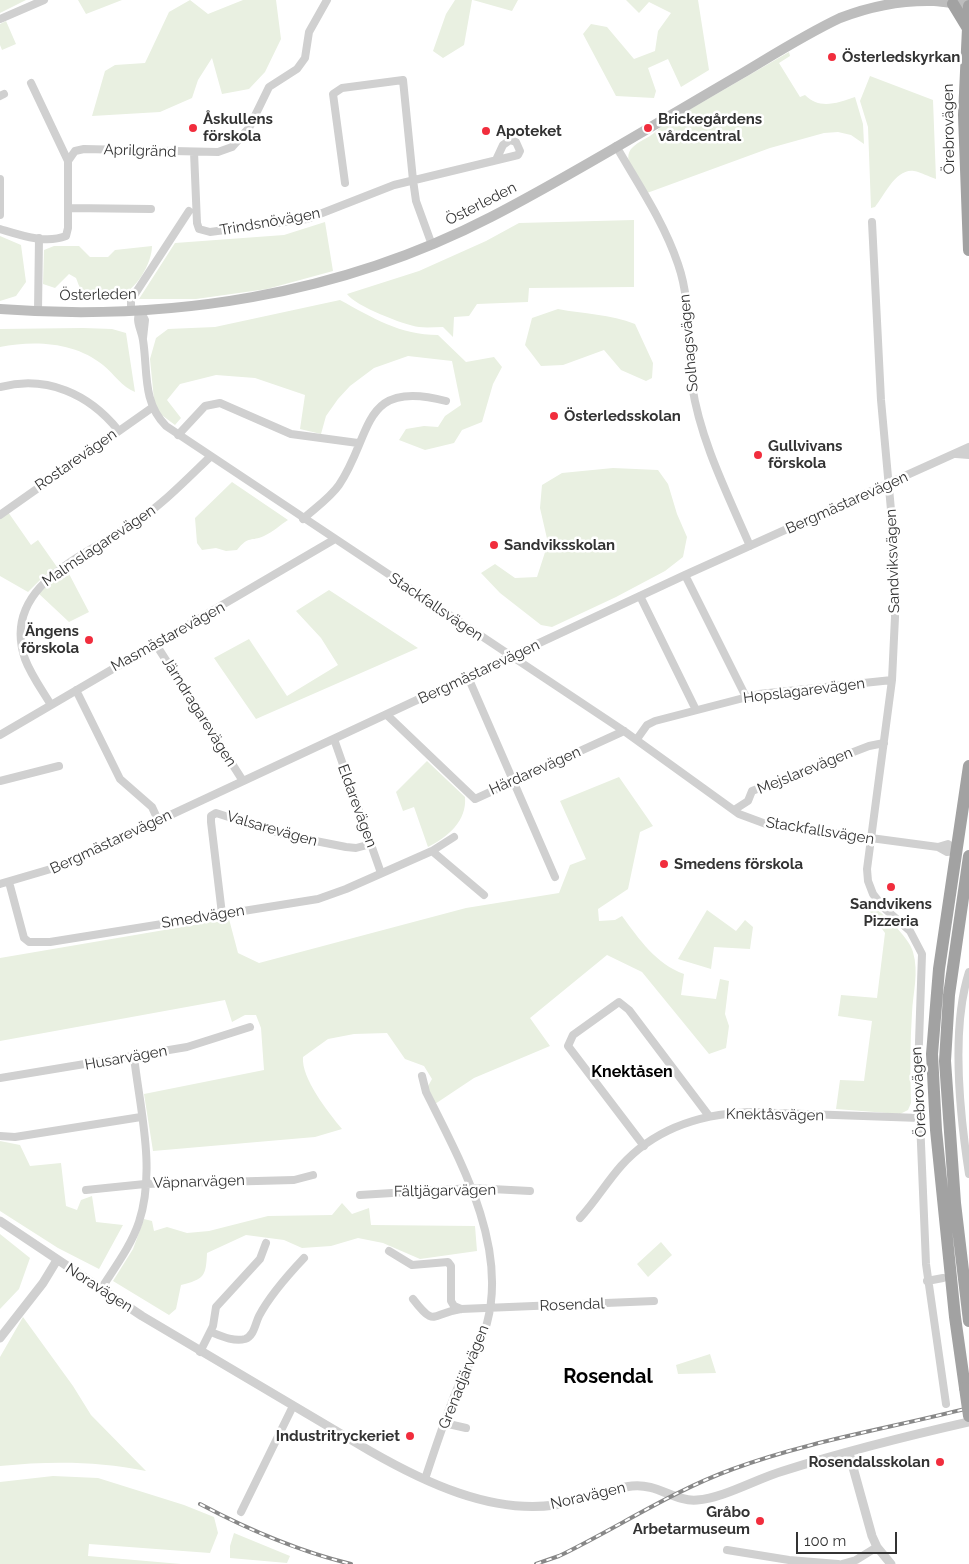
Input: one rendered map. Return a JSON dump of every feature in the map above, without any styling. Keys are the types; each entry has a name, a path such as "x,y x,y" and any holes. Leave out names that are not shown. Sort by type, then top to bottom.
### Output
{"highway":[{"path":"958,2 967,28"},
{"name":"Örebrovägen","path":"969,5 964,115 969,250"},
{"name":"Örebrovägen","path":"969,766 965,852 949,994 944,1061 956,1203 969,1321"},
{"name":"Örebrovägen","path":"965,852 936,995 932,1054 936,1130 954,1317 969,1416"}],"main road":[{"name":"Österleden","path":"0,309 38,311 136,310 241,300 295,290 370,268 432,245 493,216 825,25 886,2 939,1 958,2 969,5"}],"street":[{"path":"0,19 44,0"},
{"name":"Aprilgränd","path":"68,161 75,151 84,149 218,152 232,147 249,128 269,87 297,69 305,58 309,32 328,0"},
{"path":"345,183 333,94 342,88 402,80 412,180 416,201 432,245"},
{"path":"0,228 39,238 60,238 66,236 69,208 68,161 31,83"},
{"name":"Solhagsvägen","path":"616,146 663,230 678,263 687,302 691,383 694,400 706,440 750,546"},
{"name":"Trindsnövägen","path":"194,152 196,218 199,229 206,232 307,219 394,185 412,180"},
{"path":"412,180 496,160"},
{"path":"0,179 0,215"},
{"path":"69,208 151,209"},
{"path":"136,310 131,300 189,211"},
{"name":"Sandviksvägen","path":"872,222 881,400 890,484 895,617 892,680 867,869 871,887 883,907 910,931 922,954 918,1066 927,1280 946,1404"},
{"path":"38,311 39,238"},
{"name":"Stackfallsvägen","path":"136,310 145,320 143,338 146,385 153,407 159,419 178,435 302,519 637,739 734,810 766,824 938,847 948,844 965,852"},
{"path":"0,387 29,383 66,390 99,409 118,430"},
{"path":"302,519 338,486 372,416 391,400 414,395 446,401"},
{"path":"178,435 205,406 220,403 286,433 358,443"},
{"name":"Rostarevägen","path":"0,515 153,407"},
{"name":"Bergmästarevägen","path":"0,884 49,871 684,575 969,447"},
{"name":"Bergmästarevägen","path":"956,454 969,455"},
{"name":"Malmslagarevägen","path":"51,705 30,669 23,650 23,620 34,592 61,569 134,524 160,504 210,457"},
{"name":"Masmästarevägen","path":"0,735 156,643 222,607 335,539"},
{"path":"684,575 746,697"},
{"path":"640,596 696,710"},
{"name":"Järndragarevägen","path":"156,643 243,781"},
{"path":"468,677 555,877"},
{"name":"Hopslagarevägen","path":"637,739 647,725 746,697 892,680"},
{"path":"76,690 120,780 152,807 158,820"},
{"name":"Härdarevägen","path":"387,715 475,799 624,731"},
{"name":"Eldarevägen","path":"334,739 382,873"},
{"name":"Mejslarevägen","path":"734,810 748,801 752,791 869,746 884,743"},
{"path":"0,781 59,766"},
{"name":"Valsarevägen","path":"222,914 211,822 211,816 216,813 285,835 329,844 356,848 371,844"},
{"name":"Smedvägen","path":"9,882 24,938 38,943 318,899 346,889 432,851 454,836"},
{"path":"432,851 484,895"},
{"path":"969,972 962,1011 959,1072 961,1117 969,1174"},
{"path":"644,1146 568,1046 573,1035 619,1002 629,1010 709,1116"},
{"name":"Husarvägen","path":"0,1078 187,1047 250,1027"},
{"path":"101,1288 133,1236 144,1204 145,1150 134,1057"},
{"name":"Grenadjärvägen","path":"422,1076 426,1092 472,1188 490,1265 490,1308 482,1338 444,1423 425,1478"},
{"name":"Knektåsvägen","path":"580,1218 622,1166 644,1146 683,1124 709,1116 749,1112 920,1118"},
{"path":"0,1136 15,1137 142,1117"},
{"name":"Väpnarvägen","path":"86,1190 145,1184 294,1180 313,1175"},
{"name":"Fältjägarvägen","path":"360,1195 472,1188 530,1191"},
{"name":"Noravägen","path":"0,1221 200,1352 370,1452 425,1478 478,1498 524,1506 570,1502 633,1486 654,1487 685,1499 696,1500 712,1497 783,1470 969,1422"},
{"path":"200,1352 211,1332 216,1307 260,1259 266,1243"},
{"path":"389,1251 412,1265 448,1262 451,1266 451,1301 454,1306 461,1309"},
{"path":"211,1332 227,1338 246,1339 251,1335 266,1304 304,1258"},
{"path":"0,1338 43,1282 57,1260"},
{"path":"927,1280 943,1278"},
{"name":"Rosendal","path":"413,1299 429,1317 438,1317 461,1309 654,1301"},
{"path":"241,1512 293,1406"},
{"path":"444,1423 466,1428"},
{"path":"849,1453 868,1527 877,1547 891,1564"},
{"path":"842,1564 856,1560 877,1547"},
{"path":"727,1550 789,1560 838,1564"}],"green space":[{"path":"0,0 26,0 0,13"},
{"path":"78,0 122,0 86,14"},
{"path":"190,0 208,14 243,0 276,0 281,39 265,72 249,89 222,94 212,58 198,80 192,98 160,112 92,116 105,71 115,65 145,63 169,12"},
{"path":"455,0 472,0 464,45 443,58 433,51 446,14"},
{"path":"473,0 518,0 512,11"},
{"path":"626,0 698,0 709,70 681,87 668,59 648,68 656,91 654,98 616,96 583,34 591,24 607,27 634,59 655,51 658,31 671,13 649,2 639,13"},
{"path":"6,21 16,44 2,50 0,45 0,24"},
{"path":"789,52 790,56 779,63 800,97 805,95 811,100 829,104 855,97 863,124 864,144 851,135 838,132 824,133 770,148 647,193 629,164 629,152 633,147 653,134 661,126"},
{"path":"870,76 933,100 936,179 919,172 908,171 896,178 875,207 871,208 868,127 860,101"},
{"path":"634,220 634,287 529,288 528,302 477,304 469,316 454,317 453,337 443,327 419,327 380,314 360,304 347,294 419,271 486,241 519,223"},
{"path":"325,222 333,271 267,289 196,299 139,299 175,243 284,235"},
{"path":"0,236 21,245 26,282 16,296 0,301"},
{"path":"54,246 79,246 90,257 108,257 115,250 152,246 149,260 142,276 130,289 117,296 113,296 81,291 76,278 69,274 55,288 43,284 44,250"},
{"path":"340,300 375,319 399,329 438,335 466,362 494,357 502,367 493,384 482,422 462,430 454,443 425,450 399,440 406,429 424,426 438,427 445,416 461,405 452,361 408,356 374,368 350,386 326,416 321,434 300,429 305,395 255,378 216,375 180,384 167,400 181,418 175,425 155,410 150,359 156,338 168,329 215,327"},
{"path":"558,309 607,316 635,324 653,363 652,378 646,381 621,370 604,350 563,365 541,366 525,345 532,318"},
{"path":"0,329 112,329 126,333 135,392 122,384 92,357 67,347 26,344 0,347"},
{"path":"613,468 658,470 668,484 677,514 687,537 683,557 665,571 616,597 552,627 541,625 500,593 481,573 495,564 515,578 537,577 548,543 540,508 542,485 562,473"},
{"path":"232,482 288,520 260,538 247,541 237,550 226,551 216,548 202,550 197,543 195,518"},
{"path":"8,512 31,545 38,540 57,567 43,577 28,592 0,576 0,519"},
{"path":"67,570 89,612 69,622 37,592"},
{"path":"329,590 418,648 256,719 214,658 249,639 287,696 338,665 321,638 296,611"},
{"path":"427,761 465,797 463,814 455,827 428,847 414,807 403,811 396,792"},
{"path":"619,777 653,826 640,832 628,889 598,909 599,921 615,920 622,916 649,950 665,964 684,974 681,995 716,999 720,979 729,981 725,1014 729,1026 726,1048 709,1054 642,972 607,955 530,1018 550,1046 474,1078 435,1104 427,1088 432,1079 424,1066 405,1059 387,1033 354,1034 328,1039 303,1057 306,1075 311,1085 342,1129 315,1137 153,1151 144,1094 264,1070 261,1028 256,1015 245,1015 232,1022 225,1000 0,1041 0,958 229,919 238,953 259,963 466,908 559,893 570,865 586,859 560,801"},
{"path":"866,903 878,911 900,932 911,946 915,960 916,975 911,1047 911,1103 908,1110 900,1114 836,1109 840,1080 864,1081 872,1021 838,1016 841,995 877,998 885,933 865,905"},
{"path":"707,910 736,931 745,920 753,927 750,949 714,947 711,969 678,959"},
{"path":"0,1141 20,1145 30,1166 61,1163 66,1206 77,1210 81,1200 92,1196 96,1222 123,1225 99,1269 58,1248 0,1211"},
{"path":"342,1203 352,1214 369,1208 371,1225 475,1226 477,1251 420,1259 383,1243 358,1238 331,1246 302,1248 284,1240 246,1235 207,1253 206,1267 202,1276 195,1281 181,1285 176,1309 169,1315 113,1281 133,1249 144,1219 152,1221 154,1231 167,1227 187,1233 209,1231 268,1216 332,1215"},
{"path":"0,1234 30,1258 19,1289 0,1309"},
{"path":"661,1242 672,1255 648,1277 637,1264"},
{"path":"23,1317 73,1386 91,1415 146,1471 110,1465 73,1463 0,1466 0,1357"},
{"path":"710,1354 716,1373 678,1374 676,1365"},
{"path":"53,1476 98,1478 184,1505 214,1517 218,1533 210,1553 89,1544 88,1556 181,1564 0,1564 0,1482"},
{"path":"234,1533 290,1556 287,1563 230,1558 230,1546"}],"railway":[{"path":"536,1564 559,1556 666,1499 733,1469 791,1450 969,1408"},
{"path":"200,1504 274,1539 312,1553 351,1564"}],"place":[{"name":"Österledskyrkan","path":"832,57"},
{"name":"Åskullens förskola","path":"193,128"},
{"name":"Brickegårdens vårdcentral","path":"648,128"},
{"name":"Apoteket","path":"486,131"},
{"name":"Österledsskolan","path":"554,416"},
{"name":"Gullvivans förskola","path":"758,455"},
{"name":"Sandviksskolan","path":"494,545"},
{"name":"Ängens förskola","path":"89,640"},
{"name":"Smedens förskola","path":"664,864"},
{"name":"Sandvikens Pizzeria","path":"891,887"},
{"name":"Industritryckeriet","path":"410,1436"},
{"name":"Rosendalsskolan","path":"940,1462"},
{"name":"Gråbo Arbetarmuseum","path":"760,1521"}],"district":[{"name":"Knektåsen","path":"632,1072"},
{"name":"Rosendal","path":"608,1377"}]}
